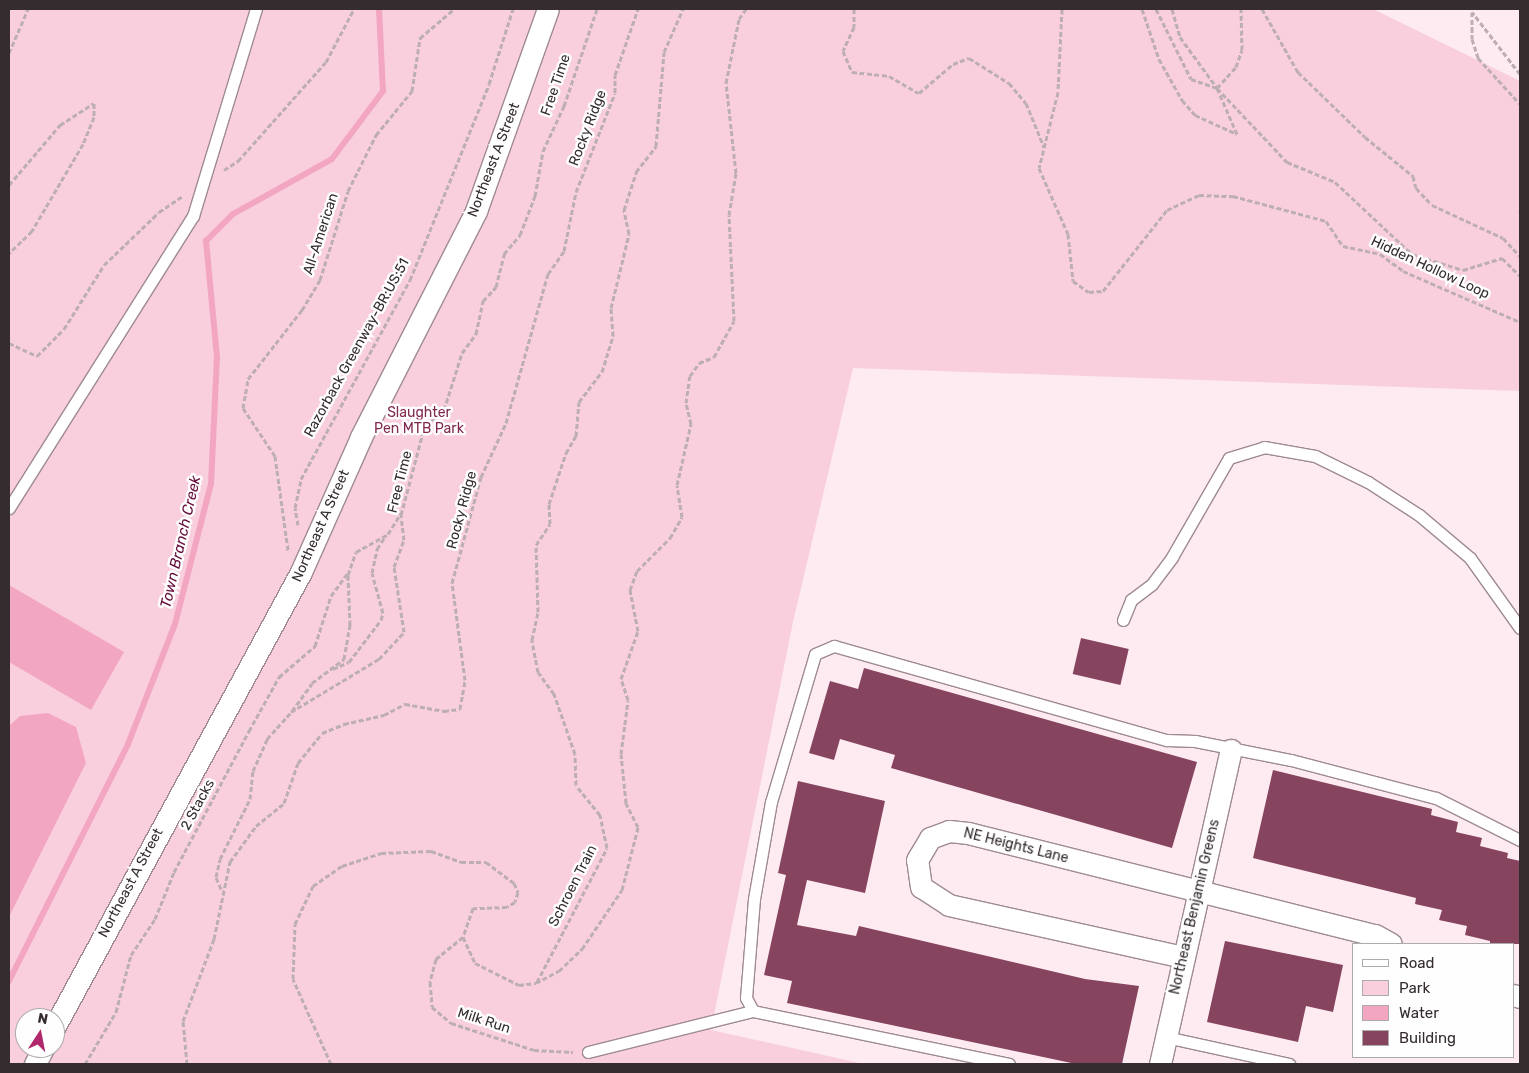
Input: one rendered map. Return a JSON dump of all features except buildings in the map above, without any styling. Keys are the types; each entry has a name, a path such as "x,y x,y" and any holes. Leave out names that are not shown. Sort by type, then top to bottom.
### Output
{"street":[{"name":"Northeast A Street","path":"65,1008 301,572 361,437 476,211 548,9"},
{"name":"Northeast Benjamin Greens","path":"1160,1064 1196,893 1231,750"},
{"name":"NE Heights Lane","path":"1183,957 949,905 921,887 916,860 930,838 949,831 968,833 1196,893 1375,935 1389,943"}],"lane":[{"path":"9,508 193,216 256,9"},
{"path":"1123,620 1131,600 1152,584 1172,557 1229,458 1264,447 1315,456 1368,482 1419,515 1470,558 1520,628"},
{"path":"753,1011 746,998 746,984 768,821 815,654 834,646 1168,740 1291,760 1436,798 1520,840"},
{"path":"588,1052 753,1011 1009,1064"},
{"path":"1166,1037 1289,1064"}],"path":[{"path":"9,52 28,9"},
{"name":"All-American","path":"296,546 290,559 274,456 243,408 248,379 302,310 320,280 348,191 376,135 412,91 420,38 454,9"},
{"name":"Razorback Greenway-BR:US:51","path":"298,532 295,508 301,479 410,280 449,188 513,9"},
{"name":"Free Time","path":"222,889 216,877 220,859 250,799 253,771 267,739 291,712 379,659 404,632 394,567 404,540 403,510 425,425 444,410 462,353 476,334 483,301 496,286 504,254 520,235 535,196 543,151 564,106 597,9"},
{"name":"Rocky Ridge","path":"222,889 230,862 256,826 284,803 298,763 322,733 405,704 444,711 460,709 465,680 452,583 481,477 506,423 548,274 564,251 576,192 616,93 615,75 638,9"},
{"name":"Schroen Train","path":"536,983 607,848 600,815 576,785 575,754 554,694 538,672 532,640 538,612 536,545 550,524 549,504 566,452 576,436 579,402 602,372 613,336 611,308 630,234 624,210 636,172 656,146 664,52 683,9"},
{"path":"331,1064 293,979 295,924 313,886 342,866 381,853 431,851 461,862 486,862 514,883 517,897 507,907 473,908 464,937 469,954 486,970 519,986 536,983 559,971 582,949 622,890 638,827 626,803 621,754 628,700 621,679 638,631 630,590 637,571 670,538 682,518 677,486 691,424 686,403 690,376 700,363 714,357 734,321 729,216 736,173 726,83 739,19 746,9"},
{"path":"854,9 854,26 843,51 852,72 889,76 919,93 953,64 969,58 1015,90 1026,103 1044,148"},
{"name":"Hidden Hollow Loop","path":"1062,9 1061,68 1039,168 1068,234 1073,281 1089,292 1103,291 1167,210 1199,195 1233,196 1326,222 1343,246 1380,254 1403,271 1520,322"},
{"path":"1142,9 1159,59 1182,100 1195,115 1237,134 1217,88 1190,80 1156,9"},
{"path":"1172,9 1180,37 1217,88 1287,162 1335,182 1412,254 1462,270 1502,258 1520,276"},
{"path":"1217,88 1236,67 1242,50 1241,9"},
{"path":"1262,9 1298,72 1365,137 1413,176 1416,188 1432,205 1503,238 1520,256"},
{"path":"1470,11 1520,74"},
{"path":"1470,11 1472,39 1478,58 1520,104"},
{"path":"9,185 60,125 94,103 94,117 83,144 32,231 9,253"},
{"path":"291,712 312,683 349,662 381,620 384,613 372,573 377,549 403,510"},
{"name":"2 Stacks","path":"84,1064 116,1012 131,955 156,919 174,872 279,677 315,646 331,596 350,570 356,552 388,534"},
{"path":"333,670 347,648 350,570"},
{"path":"187,1064 183,1021 214,939 222,889"},
{"name":"Milk Run","path":"464,937 436,960 430,982 432,1008 451,1023 534,1050 588,1052"}],"green space":[{"name":"Slaughter Pen MTB Park","path":"9,9 1373,9 1520,81 1520,391 853,368 793,622 711,1030 864,1064 9,1064"}],"water":[{"path":"9,585 124,652 91,710 9,662"},
{"path":"48,713 76,727 86,763 9,917 9,726 20,716"}],"waterway":[{"name":"Town Branch Creek","path":"9,981 128,744 175,624 211,484 217,357 206,241 233,214 332,159 383,91 379,9"}]}
